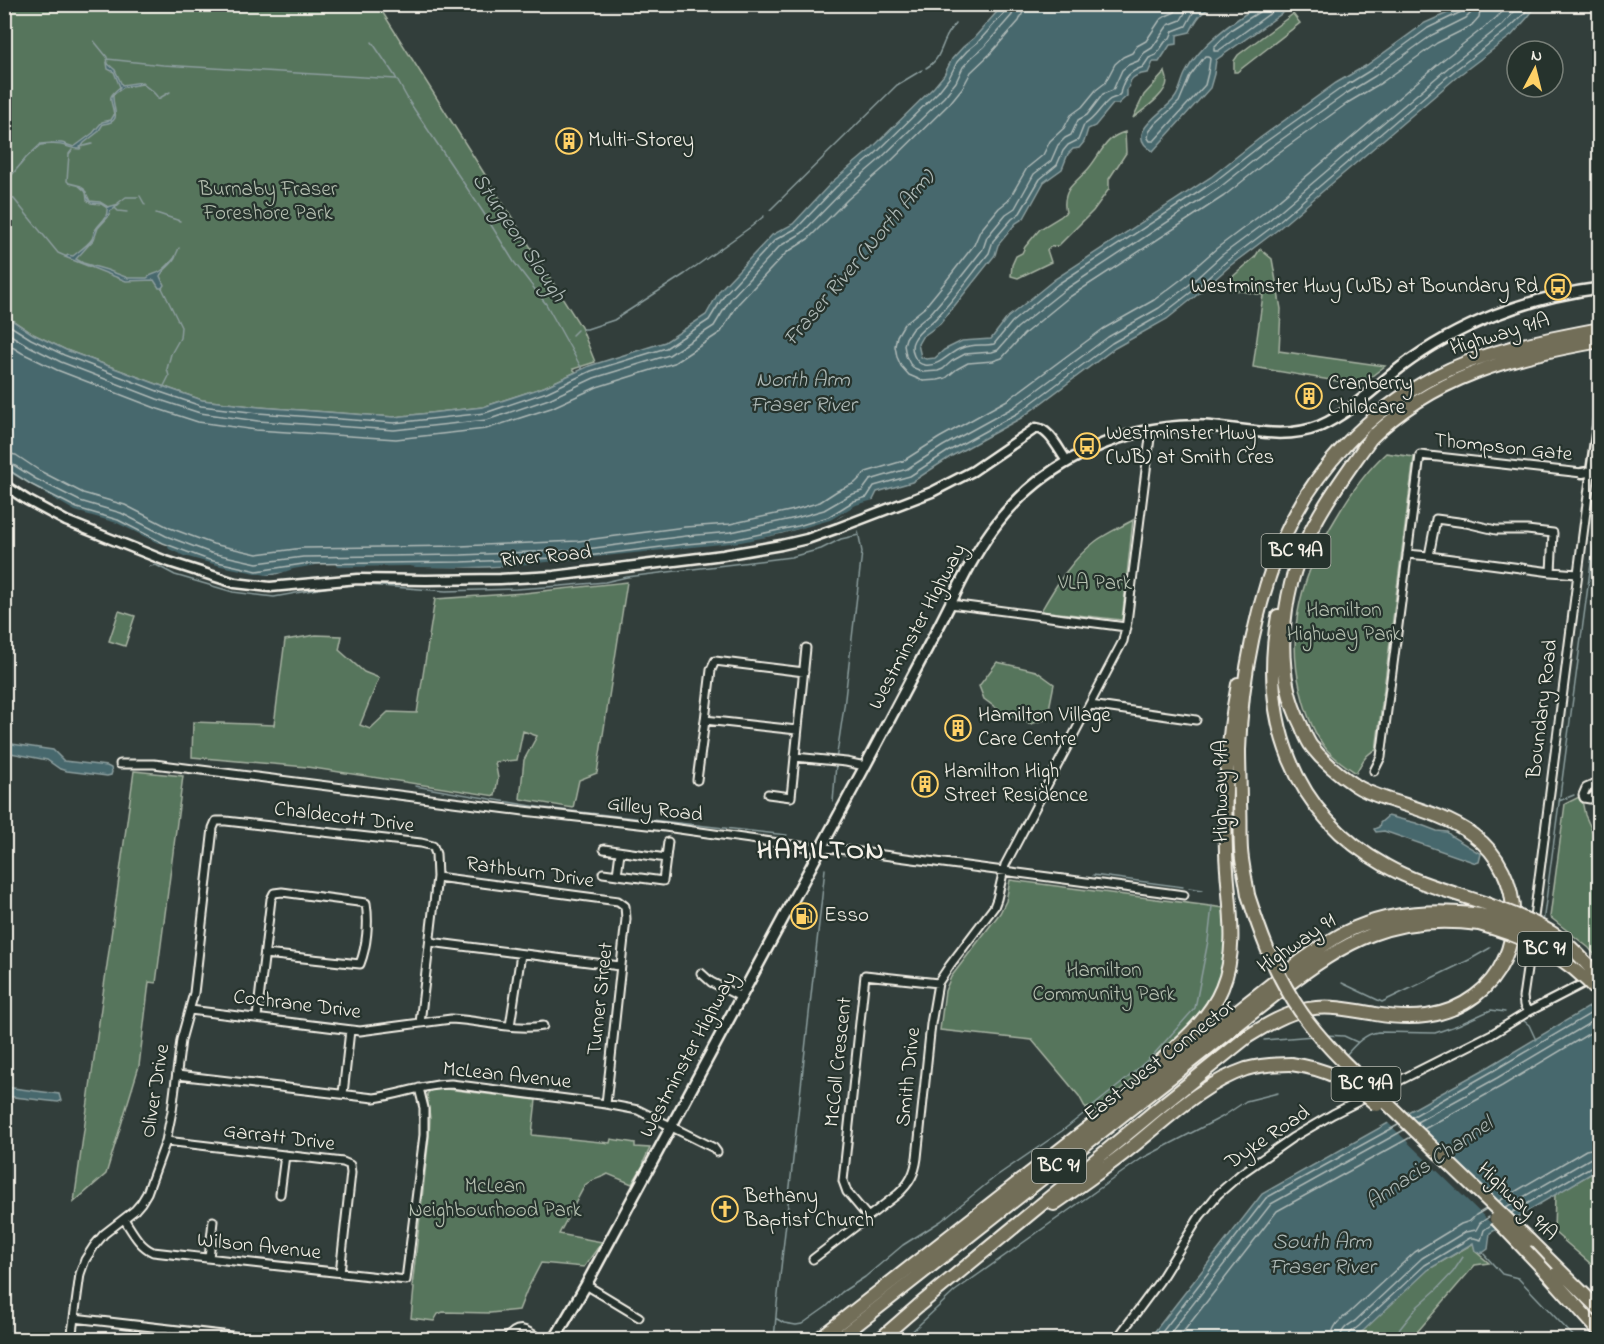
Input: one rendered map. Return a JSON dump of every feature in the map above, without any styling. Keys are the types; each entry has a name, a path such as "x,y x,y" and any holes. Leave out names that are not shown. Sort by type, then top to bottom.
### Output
{"highway":[{"name":"Highway 91A","path":"1597,335 1504,362 1452,381 1416,402 1373,435 1356,452 1327,490 1308,522 1283,586 1273,643 1273,689 1277,721 1285,750 1298,779 1315,806 1336,829 1359,849 1386,867 1521,917 1539,926 1567,944 1597,975"},
{"name":"Highway 91A","path":"1597,335 1504,349 1458,365 1399,399 1369,422 1337,455 1299,508 1278,553 1258,615 1245,681 1239,749 1241,851 1248,895 1263,942 1293,1001 1339,1058 1552,1270 1599,1310"},
{"path":"879,1340 1247,1037 1276,1020 1308,1009 1356,1010 1400,1017 1444,1013 1467,1002 1484,989 1503,964 1511,940 1514,907 1509,886 1496,858 1473,834 1444,818 1358,787 1341,775 1311,746 1288,692 1284,670 1284,626 1299,558 1315,522 1333,492 1373,435"},
{"path":"1061,1149 1183,1040 1200,1022 1213,1006 1228,972 1231,928 1226,854 1229,747 1241,667 1249,632 1258,615"},
{"name":"Highway 91","path":"1061,1149 1301,961 1346,933 1374,921 1427,912 1456,912 1520,937 1557,956 1599,994"},
{"name":"Highway 91","path":"1280,991 1330,954 1350,943 1370,934 1398,926 1428,922 1480,920 1516,926 1536,934 1563,950 1597,975"},
{"name":"East-West Connector","path":"837,1340 1280,991"},
{"path":"995,1243 1081,1185 1193,1098 1220,1080 1246,1069 1263,1065 1291,1064 1334,1074 1357,1088 1569,1286 1599,1320"},
{"name":"BC 91","path":"817,1340 1061,1149"},
{"path":"1552,1270 1599,1332"}],"main road":[{"path":"1595,288 1599,281"},
{"name":"Westminster Highway","path":"554,1340 741,997 950,604 984,542 1007,511 1030,488 1067,461 1107,442 1151,430 1190,426 1291,434 1309,430 1341,414 1411,360 1467,327 1521,305 1595,288"}],"street":[{"name":"Boundary Road","path":"1528,1012 1523,997 1599,408"},
{"name":"River Road","path":"4,485 66,521 166,561 235,583 270,587 358,579 500,579 554,576 743,552 807,539 932,492 973,471 1036,428 1046,432 1067,461"},
{"name":"Smith Drive","path":"813,1259 902,1190 914,1172 917,1163 931,1024 938,983 994,907 998,899 1003,872 1122,645 1151,430"},
{"path":"1594,446 1599,457"},
{"name":"Thompson Gate","path":"1407,554 1420,455 1591,472"},
{"path":"1591,472 1599,465"},
{"path":"1429,556 1436,519 1496,530 1553,533 1551,572"},
{"path":"1374,771 1381,757 1407,554 1578,574"},
{"path":"950,604 1126,627"},
{"path":"768,794 791,797 806,648"},
{"path":"697,780 711,670 715,661 804,672"},
{"path":"1090,705 1196,720"},
{"path":"705,720 797,730"},
{"path":"795,757 865,766"},
{"name":"Gilley Road","path":"120,764 154,764 1184,894"},
{"path":"1599,782 1586,788 1584,798 1590,799 1599,791"},
{"name":"Chaldecott Drive","path":"216,821 433,846 436,855 437,877 420,1023"},
{"name":"Oliver Drive","path":"71,1340 80,1275 85,1260 104,1234 135,1210 147,1193 166,1141 181,1040 194,993 213,828 216,821"},
{"path":"603,873 663,881 668,842"},
{"path":"604,849 666,858"},
{"path":"617,875 620,852"},
{"name":"Rathburn Drive","path":"437,877 618,901"},
{"path":"256,1017 271,899 274,893 282,892 366,903 368,914 360,964 265,954"},
{"name":"Turner Street","path":"606,1104 626,911 625,906 618,901"},
{"path":"430,942 620,966"},
{"path":"510,1026 520,954"},
{"path":"701,973 711,982 741,997"},
{"name":"McColl Crescent","path":"868,1218 847,1192 843,1181 865,975 938,983"},
{"name":"Dyke Road","path":"1116,1340 1158,1282 1200,1216 1218,1194 1242,1173 1292,1138 1333,1114 1492,1034 1597,975"},
{"name":"Cochrane Drive","path":"190,1010 350,1030 372,1030 464,1020 530,1028 543,1026"},
{"path":"343,1094 350,1030"},
{"name":"McLean Avenue","path":"177,1075 374,1098 439,1084 451,1084 606,1104 638,1110 714,1148 717,1152"},
{"name":"Wilson Avenue","path":"124,1219 141,1244 147,1249 158,1252 406,1280 424,1135 424,1108 419,1088"},
{"name":"Garratt Drive","path":"166,1141 343,1162 350,1165 340,1273"},
{"path":"280,1194 285,1155"},
{"path":"209,1258 213,1221"},
{"path":"586,1285 639,1317"},
{"path":"74,1318 263,1339"},
{"path":"506,1340 512,1332 518,1329 542,1340"}],"green space":[{"name":"Burnaby Fraser Foreshore Park","path":"5,5 378,5 581,327 595,362 573,369 576,372 544,387 483,407 394,417 259,407 202,400 66,350 33,334 5,315"},
{"path":"1293,14 1300,23 1234,72 1234,61 1238,55"},
{"path":"1165,72 1167,80 1163,91 1133,118 1144,95"},
{"path":"1125,132 1126,153 1109,179 1109,189 1093,211 1058,246 1047,250 1051,262 1018,278 1011,276 1016,256 1022,253 1040,229 1066,212 1066,198 1071,186 1089,168 1108,142 1118,134"},
{"path":"1260,249 1272,259 1281,309 1279,351 1385,366 1360,385 1253,367 1263,295 1230,289 1230,279 1255,257"},
{"name":"Hamilton Highway Park","path":"1386,453 1414,457 1376,750 1367,756 1356,773 1327,750 1311,722 1303,700 1297,669 1296,623 1306,580 1324,538 1358,484"},
{"name":"VLA Park","path":"1133,520 1122,620 1041,611 1072,564 1087,548"},
{"path":"627,582 597,773 579,780 573,808 520,799 524,760 537,736 523,731 517,760 495,762 498,778 495,796 307,767 192,757 193,722 274,725 285,640 316,635 342,636 339,650 364,672 379,678 360,725 370,729 388,712 417,713 435,599 524,593"},
{"path":"119,611 135,616 125,646 109,641"},
{"path":"997,662 1036,671 1054,684 1047,719 1031,724 1003,713 984,699 979,686"},
{"path":"134,771 183,776 156,983 149,982 139,1066 106,1174 74,1202"},
{"path":"1581,796 1585,815 1599,846 1599,960 1589,948 1550,917 1565,804"},
{"name":"Hamilton Community Park","path":"1010,880 1225,908 1225,961 1218,987 1196,1021 1155,1061 1093,1113 1088,1107 1086,1109 1079,1096 1032,1040 940,1030 945,991 951,977 1000,913 1006,901"},
{"name":"McLean Neighbourhood Park","path":"446,1089 536,1100 532,1135 610,1143 611,1139 635,1143 635,1147 650,1148 632,1184 608,1174 585,1185 559,1234 602,1242 584,1267 541,1263 519,1310 490,1313 443,1312 438,1314 434,1321 411,1318 414,1288 412,1287 429,1137 430,1118 427,1094 431,1090"},
{"path":"1599,1169 1599,1271 1554,1232 1555,1194"},
{"path":"1474,1243 1475,1251 1489,1263 1475,1265 1411,1339 1334,1340 1429,1269"}],"water":[{"name":"North Arm Fraser River","path":"1003,5 1217,5 1200,15 1190,32 1177,35 1177,44 1170,45 1159,62 1153,62 1148,73 1133,78 1127,89 1127,96 1118,104 1113,104 1095,126 1088,129 1084,142 1068,154 1062,169 1044,182 1024,218 1016,223 998,245 995,255 940,324 922,337 918,344 921,357 926,359 935,358 944,350 962,341 991,339 1007,318 1055,279 1211,177 1336,83 1367,65 1425,23 1462,5 1537,5 1512,35 1458,76 1276,231 1231,265 1167,319 1115,348 1021,418 950,457 912,482 877,492 872,502 856,507 830,522 733,546 580,563 461,568 303,570 256,577 207,566 161,549 115,525 75,514 5,474 4,315 33,334 66,350 202,400 259,407 394,417 483,407 544,387 589,366 665,342 706,315 720,290 772,235 793,224 832,182 870,150 934,87 944,75 952,59"},
{"path":"1259,5 1294,5 1216,60 1210,88 1153,151 1142,138 1143,131 1176,96 1191,63 1208,43"},
{"path":"107,63 115,70 122,85 142,82 142,84 124,87 113,95 115,118 113,121 103,124 80,149 60,145 41,145 46,143 60,143 74,147 93,133 102,122 111,120 114,115 111,97 120,87 114,72 108,69"},
{"path":"86,193 90,201 100,202 108,207 119,204 110,211 108,217 98,228 94,239 76,259 128,278 147,278 163,269 176,256 160,276 164,285 162,288 159,288 154,280 126,281 65,257 73,256 92,239 95,231 106,215 107,208 101,204 91,203 87,200"},
{"path":"5,743 53,750 64,761 107,766 112,772 107,776 67,771 47,760 5,752"},
{"path":"1388,816 1447,832 1481,854 1479,862 1476,863 1384,831 1376,832 1374,829 1379,827"},
{"name":"South Arm Fraser River","path":"1599,1001 1599,1169 1490,1233 1488,1249 1481,1254 1475,1251 1473,1243 1429,1269 1363,1331 1350,1339 1148,1340 1262,1194 1490,1066"},
{"path":"5,1087 59,1094 61,1101 5,1096"}],"pier":[{"path":"5,470 75,511 117,523 158,543 166,543 169,549 184,556 266,575 322,564 334,564 340,567 489,568 741,542 781,534 830,520 856,505 877,499 873,505 841,516 817,529 789,537 723,549 580,566 461,571 303,573 256,580 206,568 159,551 114,528 74,517 27,493 4,478"},
{"path":"1403,1112 1516,1220 1499,1231 1386,1121"}],"waterway":[{"path":"926,68 936,59 955,24"},
{"path":"94,41 107,57 108,64"},
{"name":"Sturgeon Slough","path":"372,42 514,262 546,304 582,369"},
{"path":"107,59 163,65 396,79"},
{"path":"770,210 897,85 922,70"},
{"path":"142,83 158,98"},
{"path":"158,99 170,92"},
{"path":"11,176 41,144"},
{"path":"80,147 92,144"},
{"path":"72,150 69,154 67,181 81,186"},
{"path":"4,194 14,199 58,253 67,257"},
{"path":"140,196 145,205"},
{"path":"118,203 126,197 138,197"},
{"path":"115,208 118,211 127,212"},
{"path":"156,213 180,221"},
{"path":"582,329 614,320 685,274 764,216"},
{"path":"175,257 179,248"},
{"path":"162,288 181,327 180,338 171,354 167,369 169,376 163,388"},
{"path":"572,335 577,330"},
{"path":"1543,923 1600,496"},
{"path":"836,760 862,552 858,531"},
{"path":"354,584 446,591 516,589 605,582 627,577 791,557 859,535"},
{"path":"150,566 156,565 175,575 233,592 274,597 340,585"},
{"path":"833,802 836,764"},
{"path":"415,786 544,808 787,835"},
{"path":"1559,801 1574,795"},
{"path":"774,1340 825,869"},
{"path":"1093,875 1183,887"},
{"path":"1189,888 1203,890"},
{"path":"777,1319 784,1323 802,1324 903,1245 941,1221 995,1177 1062,1131 1154,1054 1195,1008 1208,941 1212,906"},
{"path":"1342,983 1382,1002 1490,948"},
{"path":"1538,962 1539,951"},
{"path":"1346,1055 1360,1040 1373,1033 1435,1033 1491,1010 1505,1012"},
{"path":"1524,1021 1529,1025 1536,1040"},
{"path":"1325,1035 1344,1036 1357,1042"},
{"path":"1264,1040 1314,1036"},
{"path":"903,1340 955,1291 1141,1159 1222,1117 1246,1101 1278,1093"},
{"path":"1482,1252 1502,1274 1518,1278 1577,1340"},
{"path":"1391,1340 1418,1306 1453,1272 1463,1257"}],"place":[{"name":"Multi-Storey","path":"569,141"},
{"name":"Westminster Hwy (WB) at Boundary Rd","path":"1558,287"},
{"name":"Cranberry Childcare","path":"1309,396"},
{"name":"Westminster Hwy (WB) at Smith Cres","path":"1087,446"},
{"name":"Hamilton Village Care Centre","path":"958,728"},
{"name":"Hamilton High Street Residence","path":"925,784"},
{"name":"Esso","path":"804,916"},
{"name":"Bethany Baptist Church","path":"725,1209"}],"district":[{"name":"HAMILTON","path":"821,851"}],"water label":[{"name":"Fraser River (North Arm)","path":"860,259"},
{"name":"Annacis Channel","path":"1430,1164"}]}
